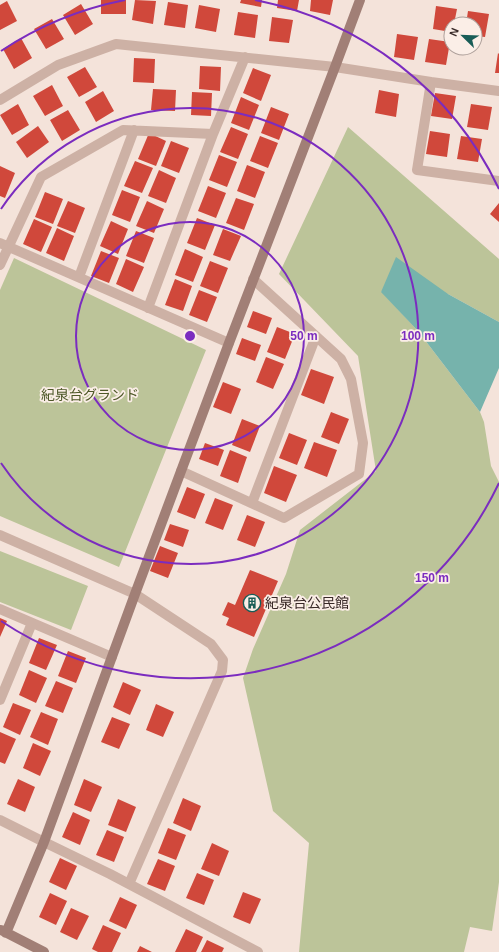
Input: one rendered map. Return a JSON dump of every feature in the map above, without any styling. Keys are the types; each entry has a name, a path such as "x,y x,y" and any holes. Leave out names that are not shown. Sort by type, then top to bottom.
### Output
{"street":[{"path":"44,952 3,931 44,842 229,343 336,67 360,0"},
{"path":"0,100 58,65 116,44 336,67 431,82 499,90"},
{"path":"148,308 213,134 245,57"},
{"path":"431,82 417,170 499,181"},
{"path":"0,265 4,245 41,177 123,130 213,134"},
{"path":"78,277 134,130"},
{"path":"4,245 229,343"},
{"path":"181,471 284,518 359,474 363,443 351,379 341,359 254,279"},
{"path":"252,503 316,336"},
{"path":"0,535 135,594 211,644 223,660 222,671 129,884"},
{"path":"0,609 112,656"},
{"path":"0,700 32,623"},
{"path":"0,820 129,884 258,952"}],"green space":[{"path":"348,127 499,259 499,322 448,294 381,291 418,331 480,412 484,422 491,466 499,482 499,882 492,931 470,927 464,952 299,952 309,843 273,811 243,678 253,649 286,574 300,530 376,471 358,356 279,274"},
{"name":"紀泉台グランド","path":"14,258 206,350 119,567 0,516 0,290"},
{"path":"0,551 88,586 71,630 0,602"}],"water":[{"path":"396,257 448,294 499,322 499,368 480,412 418,331 381,292"}],"building":[{"path":"101,0 126,0 126,14 101,14"},
{"path":"135,0 156,1 153,24 132,20"},
{"path":"241,0 262,0 261,7 240,3"},
{"path":"278,0 299,0 297,11 277,8"},
{"path":"311,0 333,0 330,15 310,11"},
{"path":"7,1 17,21 0,30 0,5"},
{"path":"168,2 188,5 185,28 164,25"},
{"path":"81,4 93,24 75,35 63,15"},
{"path":"199,5 220,9 216,32 195,28"},
{"path":"436,6 457,9 456,16 443,16 443,31 433,29"},
{"path":"468,11 489,14 485,37 483,37 483,16 467,16"},
{"path":"238,12 258,15 255,38 234,35"},
{"path":"272,17 293,20 289,43 269,41"},
{"path":"52,19 64,39 46,49 34,29"},
{"path":"397,34 418,37 414,60 394,57"},
{"path":"21,38 32,58 14,69 3,49"},
{"path":"429,39 443,41 443,56 448,56 446,65 425,62"},
{"path":"498,53 499,73 495,73"},
{"path":"134,58 155,59 154,83 133,82"},
{"path":"200,66 221,67 220,91 199,89"},
{"path":"85,67 97,87 79,97 67,77"},
{"path":"253,68 271,75 261,101 243,93"},
{"path":"52,85 63,106 45,116 33,96"},
{"path":"153,89 176,90 175,111 151,110"},
{"path":"379,90 399,94 396,117 375,113"},
{"path":"103,91 114,111 96,122 85,102"},
{"path":"192,92 212,93 211,116 191,115"},
{"path":"435,93 456,96 452,119 431,116"},
{"path":"241,97 259,105 249,130 231,123"},
{"path":"18,104 29,125 12,135 0,115"},
{"path":"471,104 492,107 488,130 467,127"},
{"path":"271,107 289,114 279,140 261,133"},
{"path":"68,110 80,130 62,141 50,120"},
{"path":"38,126 49,142 27,158 16,142"},
{"path":"231,127 248,134 238,159 220,152"},
{"path":"430,131 450,134 447,157 426,154"},
{"path":"149,133 166,141 156,166 138,159"},
{"path":"260,136 278,143 268,168 250,161"},
{"path":"461,136 482,139 478,162 457,159"},
{"path":"171,141 189,148 179,173 161,166"},
{"path":"219,155 237,162 227,187 209,180"},
{"path":"135,161 153,168 142,193 124,186"},
{"path":"247,165 265,172 255,198 237,191"},
{"path":"0,166 15,173 5,198 0,196"},
{"path":"159,170 176,178 166,203 148,196"},
{"path":"208,186 226,193 216,218 198,211"},
{"path":"122,190 140,197 130,222 112,215"},
{"path":"45,192 63,199 53,224 35,217"},
{"path":"236,198 254,204 244,230 226,223"},
{"path":"68,201 85,208 75,233 57,226"},
{"path":"147,201 164,209 154,233 136,226"},
{"path":"499,203 499,222 490,214"},
{"path":"197,218 215,225 205,250 187,243"},
{"path":"34,219 52,227 41,252 23,244"},
{"path":"111,221 128,229 118,254 100,246"},
{"path":"57,228 74,236 64,261 46,253"},
{"path":"223,229 241,236 230,261 213,255"},
{"path":"136,231 154,238 144,263 126,256"},
{"path":"185,249 203,257 193,282 175,275"},
{"path":"101,251 119,258 109,283 91,276"},
{"path":"126,259 144,267 133,292 116,284"},
{"path":"210,261 228,268 218,293 200,286"},
{"path":"175,279 192,286 183,311 165,305"},
{"path":"199,290 217,297 207,322 189,315"},
{"path":"253,311 272,318 266,334 247,327"},
{"path":"277,327 295,334 285,359 267,352"},
{"path":"242,338 261,345 255,361 236,354"},
{"path":"266,357 284,364 273,389 256,382"},
{"path":"311,369 334,377 324,404 301,395"},
{"path":"223,382 241,389 231,414 213,407"},
{"path":"331,412 349,419 339,444 321,437"},
{"path":"242,419 260,426 250,452 232,445"},
{"path":"289,433 307,440 297,465 279,458"},
{"path":"314,442 337,450 327,477 304,468"},
{"path":"205,443 224,450 218,466 199,459"},
{"path":"230,450 247,457 238,483 220,476"},
{"path":"274,466 297,475 286,502 264,493"},
{"path":"187,487 205,494 195,519 177,512"},
{"path":"215,498 233,505 223,530 205,523"},
{"path":"247,515 265,522 255,547 237,540"},
{"path":"170,524 189,530 183,547 164,540"},
{"path":"160,546 178,553 168,578 150,571"},
{"name":"紀泉台公民館","path":"250,570 278,581 254,637 226,625 229,618 222,615 228,602 235,605"},
{"path":"0,618 7,621 0,637"},
{"path":"39,638 57,645 46,670 29,663"},
{"path":"68,651 86,658 76,683 58,676"},
{"path":"29,670 47,678 36,703 19,695"},
{"path":"56,681 73,688 63,713 45,706"},
{"path":"123,682 141,690 130,715 113,707"},
{"path":"13,703 31,710 20,735 3,727"},
{"path":"156,704 174,712 163,737 146,730"},
{"path":"41,712 58,719 48,745 30,737"},
{"path":"112,717 130,724 119,749 101,742"},
{"path":"0,732 16,739 5,764 0,762"},
{"path":"33,743 51,751 40,776 23,768"},
{"path":"18,779 35,787 25,812 7,804"},
{"path":"84,779 102,787 91,812 74,805"},
{"path":"183,798 201,806 191,831 173,823"},
{"path":"118,799 136,807 126,832 108,825"},
{"path":"73,812 90,820 80,845 62,837"},
{"path":"168,828 186,835 176,860 158,853"},
{"path":"107,830 124,837 114,862 96,855"},
{"path":"212,843 229,851 219,876 201,869"},
{"path":"60,858 77,866 66,890 49,882"},
{"path":"158,859 175,866 165,891 147,884"},
{"path":"197,873 214,880 204,905 186,898"},
{"path":"243,892 261,899 250,924 233,917"},
{"path":"50,893 67,901 56,925 39,917"},
{"path":"120,897 137,905 126,929 109,921"},
{"path":"71,908 89,916 77,940 60,932"},
{"path":"103,925 121,933 112,952 98,952 92,949"},
{"path":"186,929 203,937 196,952 175,952"},
{"path":"207,940 224,948 222,952 201,952"},
{"path":"140,946 152,952 137,952"}],"place":[{"name":"紀泉台公民館","path":"252,603"}]}
